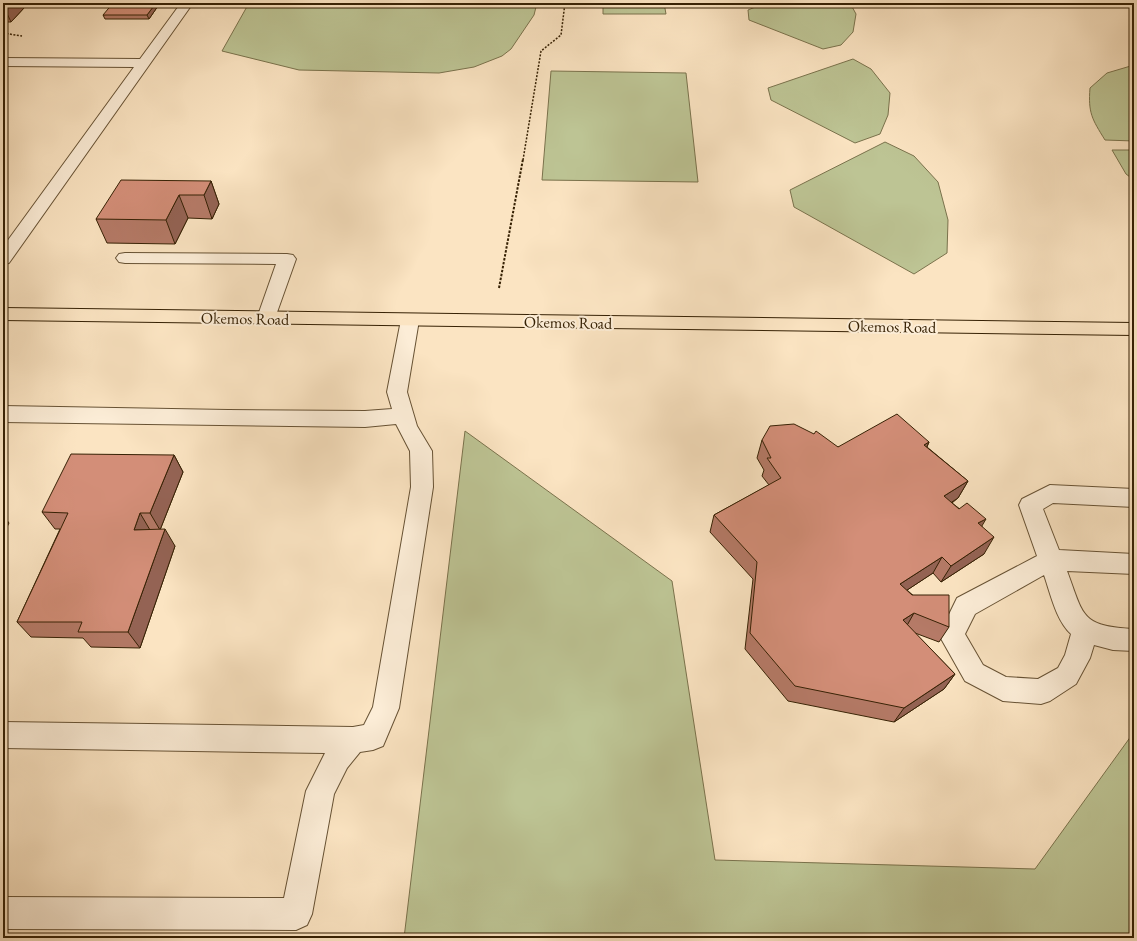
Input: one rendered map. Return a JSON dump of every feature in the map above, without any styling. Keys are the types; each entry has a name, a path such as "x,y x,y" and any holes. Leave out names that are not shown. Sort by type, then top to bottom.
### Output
{"main road":[{"name":"Okemos Road","path":"3,314 1134,330"}],"lane":[{"path":"3,259 188,3"},
{"path":"3,62 144,63"},
{"path":"125,258 287,259 266,318"},
{"path":"3,735 354,740 373,737 386,708 420,495 421,451 407,426 397,392 410,320"},
{"path":"3,414 364,419 404,416"},
{"path":"1134,498 1050,494 1030,505 1073,620 1085,631 1113,639 1134,640"},
{"path":"1085,631 1077,658 1067,676 1041,692 1003,689 974,673 952,635 966,606 1051,560 1134,564"},
{"path":"3,913 296,914 320,791 337,758 354,740"}],"path":[{"path":"499,288 522,163 540,51 561,35 565,3"},
{"path":"3,33 22,36"}],"green space":[{"path":"249,3 537,3 534,15 511,49 502,56 474,67 439,73 299,70 222,51"},
{"path":"603,3 664,3 666,14 603,14"},
{"path":"765,3 850,3 856,14 853,32 841,45 823,49 749,20 748,10"},
{"path":"853,59 871,69 890,93 888,115 880,134 855,143 771,100 768,88"},
{"path":"1134,65 1134,141 1105,140 1097,127 1090,110 1090,88 1107,73"},
{"path":"551,71 686,73 698,182 542,180"},
{"path":"885,142 914,156 938,182 948,220 947,253 914,274 794,207 790,190"},
{"path":"1112,150 1134,150 1134,180 1126,174"},
{"path":"465,431 672,581 715,860 1035,869 1134,732 1134,938 404,938"}],"building":[{"path":"113,3 156,3 147,15 103,15"},
{"path":"121,180 211,181 204,195 179,195 166,220 96,219"},
{"path":"897,414 929,442 924,445 968,481 944,496 959,509 967,503 986,519 978,523 994,537 951,566 942,557 900,584 912,595 949,595 949,627 914,613 903,620 955,674 904,708 795,686 750,633 757,562 714,515 781,478 767,458 771,458 762,440 770,426 794,424 814,434 816,431 838,447"},
{"path":"71,454 174,455 150,513 140,513 134,530 165,529 128,632 78,632 82,622 17,622 68,513 42,512"}]}
